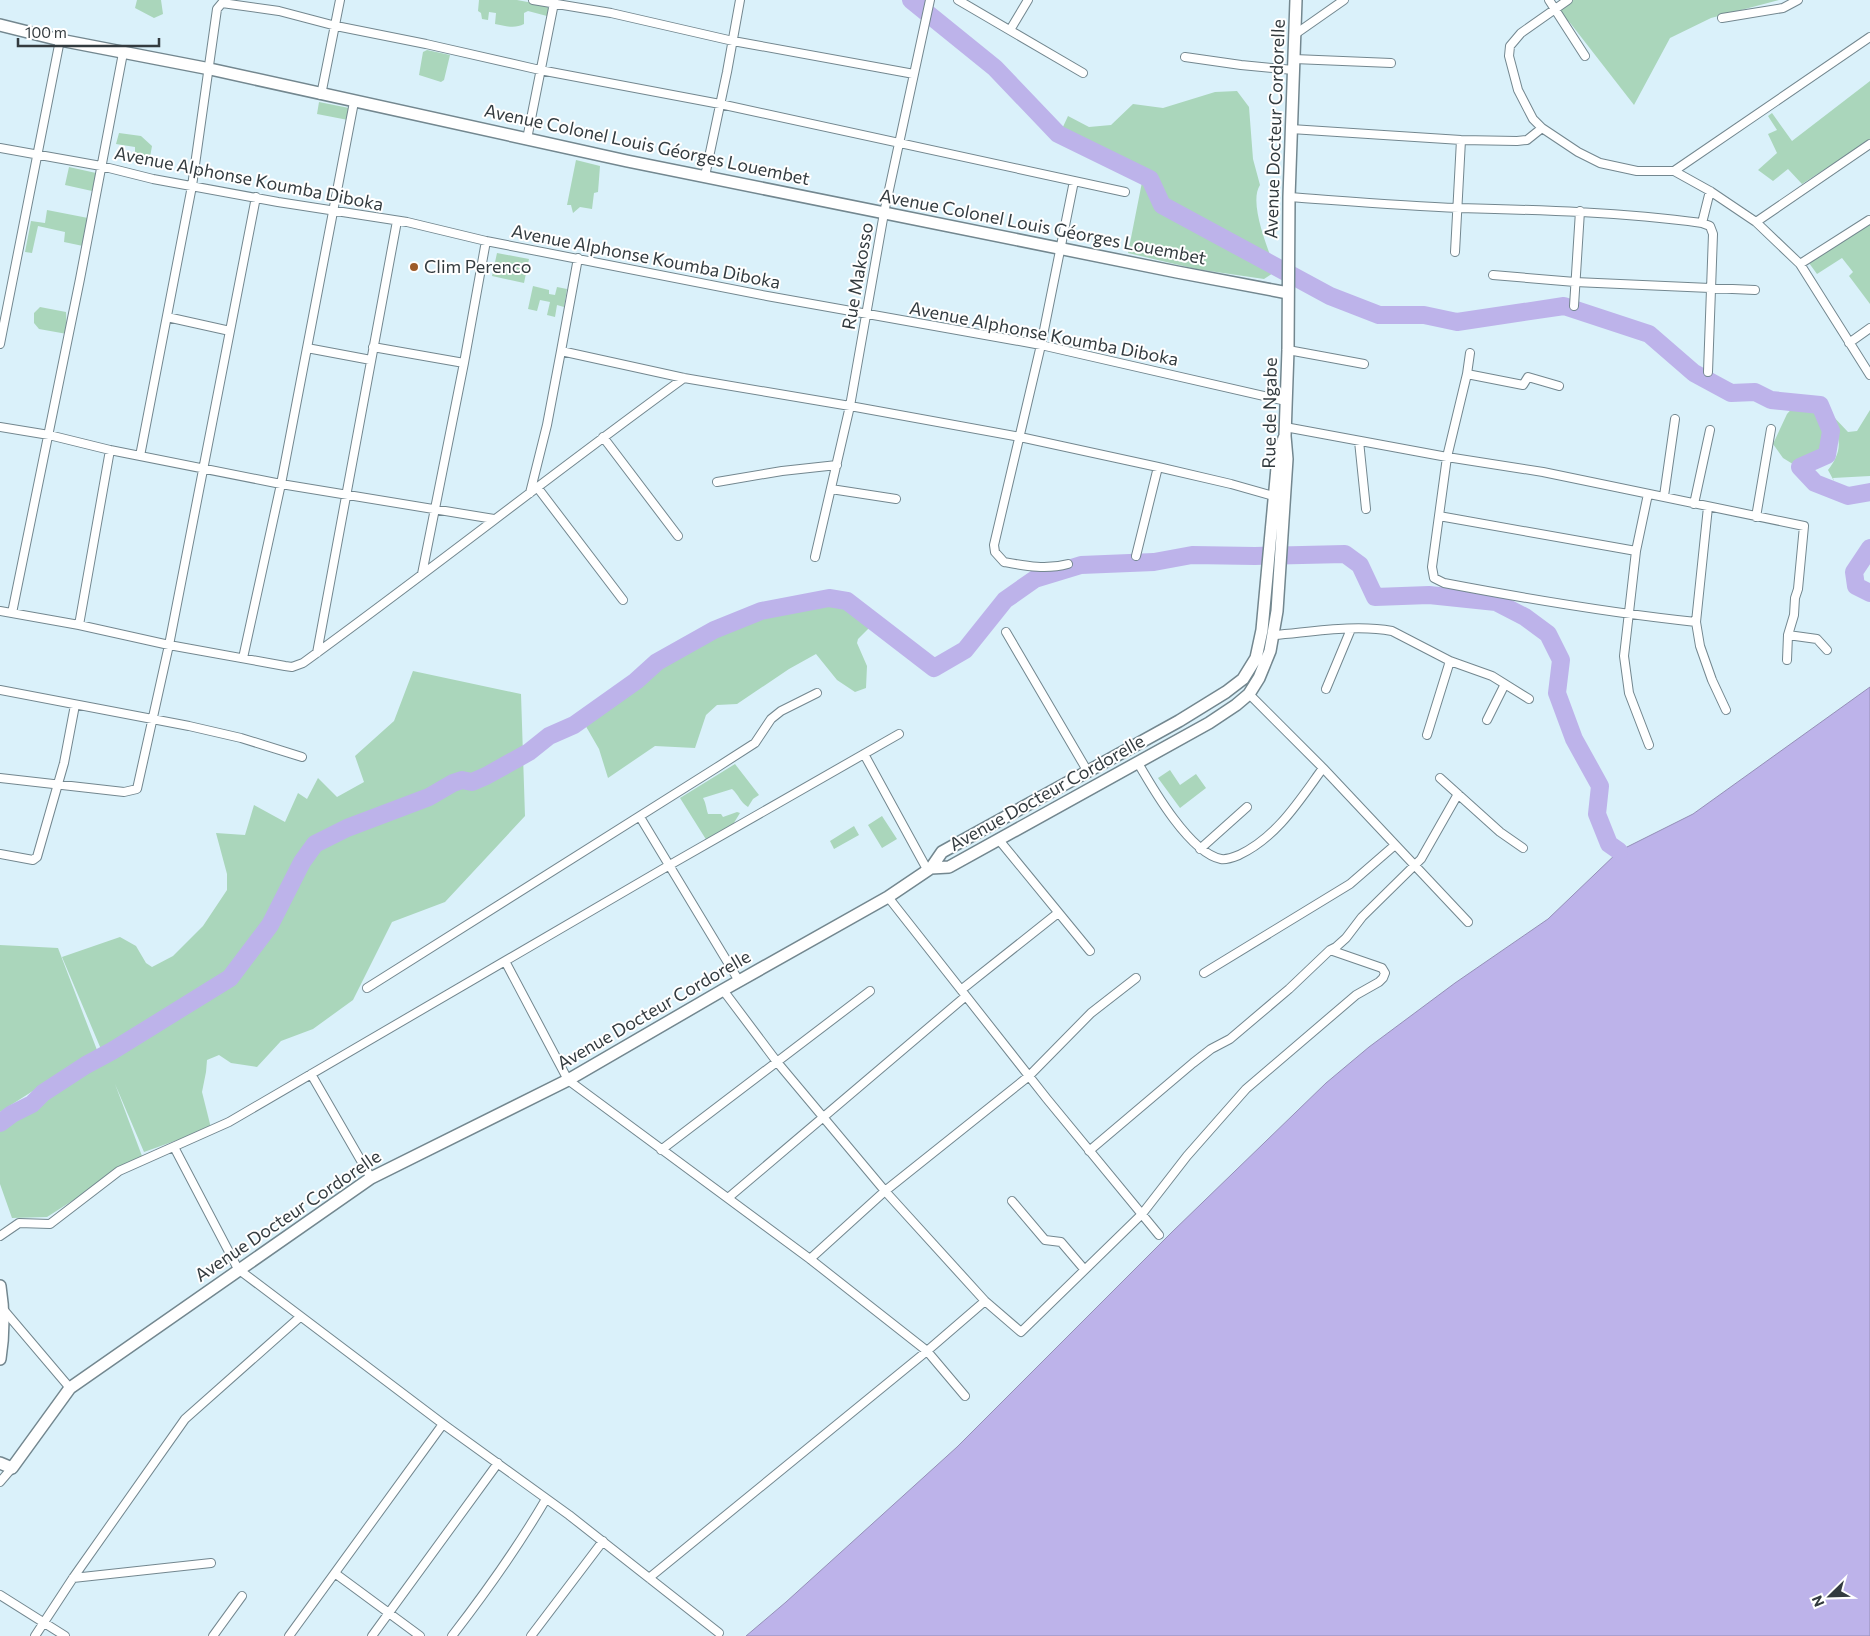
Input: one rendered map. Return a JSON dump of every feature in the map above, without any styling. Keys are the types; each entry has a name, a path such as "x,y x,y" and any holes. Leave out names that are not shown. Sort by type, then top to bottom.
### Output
{"street":[{"path":"321,95 340,0"},
{"path":"533,0 611,14 733,41 914,74"},
{"path":"705,176 740,0"},
{"path":"958,0 1083,73"},
{"path":"1010,30 1028,0"},
{"path":"1294,35 1344,0"},
{"path":"1549,0 1586,56"},
{"path":"1568,0 1521,33 1510,46 1509,56 1518,90 1529,113 1542,128 1578,152 1600,163 1637,171 1674,171 1756,222 1800,264 1870,375"},
{"path":"1722,18 1783,8 1798,0"},
{"name":"Avenue Docteur Cordorelle","path":"1289,260 1288,197 1294,64 1293,1"},
{"name":"Rue Makosso","path":"815,557 850,406 884,213 930,2"},
{"path":"140,456 192,186 210,70 217,9 222,3 279,11 336,26 540,70 720,104 1125,192"},
{"path":"527,139 554,3"},
{"name":"Avenue Colonel Louis Géorges Louembet","path":"0,25 60,40 884,213 1060,248 1288,288"},
{"path":"1674,171 1870,37"},
{"path":"0,344 60,40"},
{"path":"12,612 49,435 123,53"},
{"path":"1185,57 1241,65 1391,63"},
{"path":"243,658 281,484 354,102"},
{"path":"1291,129 1461,140 1527,140 1542,128"},
{"path":"1455,252 1461,140"},
{"path":"1756,222 1870,144"},
{"name":"Avenue Alphonse Koumba Diboka","path":"0,148 101,166 153,179 278,202 397,221 486,241 867,315 1041,345 1286,401"},
{"path":"1068,564 1045,568 1004,562 995,552 996,535 1041,345 1074,181"},
{"path":"1702,223 1710,192"},
{"path":"0,778 124,792 138,789 256,197"},
{"path":"1288,197 1458,208 1651,216 1702,223 1710,226 1712,230 1708,372"},
{"path":"1574,306 1574,282 1580,212"},
{"path":"1800,264 1869,220"},
{"path":"316,653 397,221"},
{"path":"422,574 486,241"},
{"path":"530,493 547,425 578,258"},
{"name":"Rue de Ngabe","path":"1274,565 1280,497 1287,458 1285,431 1289,260"},
{"path":"1493,275 1574,282 1755,290"},
{"path":"167,317 230,331"},
{"path":"1849,343 1870,328"},
{"path":"374,347 464,363"},
{"path":"307,348 371,360"},
{"path":"1288,350 1364,364"},
{"path":"561,351 684,378 1020,437 1158,467 1280,497"},
{"path":"1470,353 1467,374 1447,457 1432,567 1434,578 1438,581 1518,597 1629,615 1696,622"},
{"path":"1467,374 1523,385 1528,377 1560,386"},
{"path":"0,611 79,625 168,645 292,667 303,663 602,437 684,378"},
{"path":"1664,496 1675,419"},
{"path":"0,427 49,435 110,450 281,484 494,520"},
{"path":"1756,517 1771,429"},
{"path":"1694,504 1710,430"},
{"path":"1285,431 1359,441 1543,472 1804,526 1794,615 1788,634 1788,660"},
{"path":"602,437 678,536"},
{"path":"1359,441 1366,509"},
{"path":"79,625 110,450"},
{"path":"717,482 782,471 837,465"},
{"path":"1136,556 1158,467"},
{"path":"537,487 624,600"},
{"path":"830,489 896,499"},
{"path":"1648,494 1636,551 1624,656 1629,693 1649,745"},
{"path":"1708,507 1696,622 1700,646 1712,680 1726,710"},
{"path":"1439,516 1636,551"},
{"path":"864,754 929,869 942,852 1200,708 1243,679 1250,669 1260,644 1274,565"},
{"name":"Avenue Docteur Cordorelle","path":"12,1468 70,1388 371,1178 568,1080 888,897 929,869 949,867 1138,763 1236,705 1248,694 1265,665 1274,635 1274,565"},
{"path":"1274,635 1352,629 1392,631 1450,660 1492,676 1529,699"},
{"path":"1326,689 1352,629"},
{"path":"1006,632 1088,772"},
{"path":"1788,634 1817,639 1828,650"},
{"path":"1427,734 1450,660"},
{"path":"1487,720 1505,684"},
{"path":"0,690 189,726 241,738 302,757"},
{"path":"366,988 640,817 754,743 771,719 781,711 817,693"},
{"path":"1248,694 1323,768 1468,922"},
{"path":"0,854 36,859 64,763 75,705"},
{"path":"0,1236 19,1223 50,1224 119,1170 229,1122 668,866 899,734"},
{"path":"1138,763 1157,796 1200,849 1222,860 1235,857 1262,842 1272,833 1296,805 1323,768"},
{"path":"1440,778 1500,832 1523,848"},
{"path":"1089,1150 1193,1063 1211,1049 1230,1039 1289,990 1330,950 1346,938 1362,918 1421,859 1458,794"},
{"path":"1200,849 1247,807"},
{"path":"640,817 739,981"},
{"path":"999,840 1090,951"},
{"path":"1204,973 1350,884 1395,845"},
{"path":"888,897 1047,1099 1160,1235"},
{"path":"728,1198 823,1118 963,993 1058,913"},
{"path":"723,990 777,1062 885,1191 985,1301 1021,1332 1142,1214 1187,1156 1246,1089 1356,995 1383,978 1385,973 1382,968 1330,950"},
{"path":"505,961 568,1080 810,1259 927,1351 965,1396"},
{"path":"810,1259 885,1191 1030,1076 1091,1014 1136,978"},
{"path":"661,1150 870,990"},
{"path":"312,1074 371,1178"},
{"path":"174,1147 238,1269 443,1424 603,1541 719,1633"},
{"path":"1012,1201 1045,1240 1061,1242 1084,1269"},
{"path":"0,1286 4,1334 0,1359"},
{"path":"649,1578 927,1351 985,1301"},
{"path":"3,1309 70,1388"},
{"path":"35,1636 73,1578 185,1419 300,1317"},
{"path":"289,1636 336,1574 443,1424"},
{"path":"0,1463 12,1468 0,1482"},
{"path":"372,1636 498,1463"},
{"path":"452,1636 489,1588 524,1537 546,1499"},
{"path":"531,1636 603,1541"},
{"path":"73,1578 211,1563"},
{"path":"336,1574 420,1636"},
{"path":"0,1595 65,1636"},
{"path":"213,1636 242,1596"}],"green space":[{"path":"137,0 161,0 163,14 154,18 135,8"},
{"path":"479,0 517,0 549,6 547,16 528,11 524,13 524,24 510,27 495,24 496,13 489,12 488,20 482,19 481,13 478,11"},
{"path":"1573,0 1779,0 1711,18 1670,38 1634,105 1558,10"},
{"path":"427,50 450,55 444,80 441,82 419,75 423,52"},
{"path":"1870,81 1870,140 1802,184 1788,169 1773,181 1758,170 1777,153 1768,134 1777,130 1768,116 1772,113 1792,141"},
{"path":"1237,91 1249,107 1253,159 1260,185 1256,203 1261,227 1276,271 1264,279 1196,269 1128,253 1144,172 1097,152 1062,129 1068,116 1089,127 1111,125 1133,104 1163,108 1215,92"},
{"path":"319,102 349,108 348,120 317,114"},
{"path":"119,133 141,136 152,146 149,163 135,157 135,147 116,144"},
{"path":"576,160 600,166 598,192 594,193 592,209 580,207 573,213 571,205 567,205"},
{"path":"69,167 96,173 92,191 65,185"},
{"path":"47,210 88,218 83,246 64,242 65,232 38,226 32,253 25,252 31,221 45,223"},
{"path":"1870,217 1870,304 1849,276 1853,272 1842,258 1817,274 1809,263"},
{"path":"497,253 529,259 524,283 492,276"},
{"path":"533,286 549,290 549,294 555,295 557,287 567,289 564,307 557,305 555,317 547,315 550,302 540,300 537,311 528,309"},
{"path":"40,307 66,312 67,334 39,329 34,323 34,313"},
{"path":"1807,404 1818,409 1824,418 1827,440 1821,452 1796,466 1783,458 1773,444 1787,414 1795,405"},
{"path":"1870,410 1870,476 1833,478 1834,481 1828,470 1837,455 1839,442 1831,414 1848,432 1857,431"},
{"path":"836,603 864,619 870,627 858,639 857,643 867,666 866,688 855,692 837,680 816,654 789,669 737,704 717,705 706,715 695,748 655,746 608,778 599,749 584,723 681,652 745,621 822,604"},
{"path":"413,671 521,694 525,816 445,902 392,922 353,1000 313,1029 281,1041 257,1067 231,1063 219,1055 207,1060 202,1092 211,1128 144,1152 115,1084 142,1156 47,1217 12,1218 0,1184 0,1126 106,1061 62,957 120,937 136,946 146,963 152,967 173,956 203,926 227,890 227,874 216,833 245,835 254,805 285,822 298,793 307,799 318,778 337,797 364,782 355,756 394,721"},
{"path":"735,764 759,795 753,799 748,807 732,789 703,798 708,814 721,814 723,817 737,812 740,813 732,826 707,841 680,798"},
{"path":"1170,770 1180,785 1196,774 1206,788 1180,808 1158,778"},
{"path":"882,816 897,839 882,848 868,825"},
{"path":"854,826 859,835 834,849 830,841"},
{"path":"0,945 58,948 97,1050 0,1112"}],"shaded area":[{"path":"1870,687 1870,1636 746,1636 957,1447 1172,1232 1326,1083 1369,1047 1455,983 1548,919 1619,851 1693,814"}],"waterway":[{"path":"911,0 995,68 1058,134 1150,179 1162,205 1330,296 1379,315 1424,315 1457,322 1564,306 1649,334 1694,373 1731,393 1755,392 1771,400 1820,405 1831,431 1827,455 1800,467 1815,483 1848,496 1870,492"},
{"path":"1870,548 1854,572 1856,586 1870,593"},
{"path":"0,1123 12,1114 32,1104 43,1093 86,1065 230,978 270,925 302,862 315,844 347,828 429,797 453,783 462,780 472,782 486,776 529,752 549,736 574,725 636,681 657,662 714,630 761,611 829,598 847,601 934,668 965,650 1005,600 1035,579 1081,565 1154,562 1192,555 1345,554 1360,565 1375,597 1429,595 1496,602 1525,617 1548,634 1561,660 1557,693 1574,739 1600,786 1597,814 1609,844 1619,851"}],"place":[{"name":"Clim Perenco","path":"414,267"}]}
